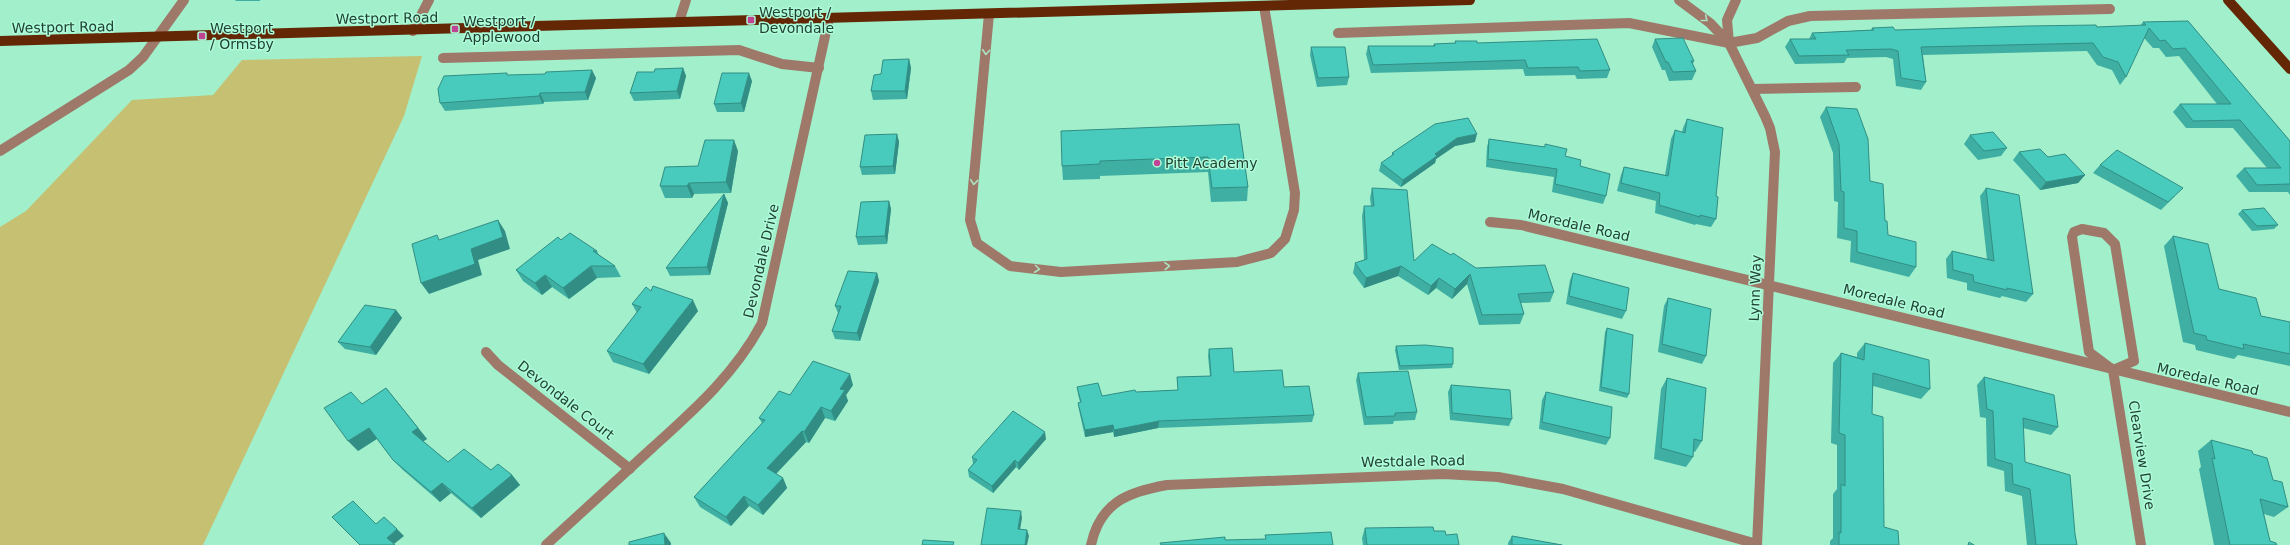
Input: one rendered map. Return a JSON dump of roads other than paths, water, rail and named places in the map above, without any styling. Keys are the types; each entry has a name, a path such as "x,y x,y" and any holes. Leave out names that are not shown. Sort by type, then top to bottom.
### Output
{"main road":[{"name":"Westport Road","path":"0,41 158,38 1470,0"},
{"path":"2228,0 2290,69"}],"street":[{"path":"0,151 129,70 143,57 158,38 184,0"},
{"path":"413,30 429,0"},
{"path":"679,22 686,0"},
{"name":"Lynn Way","path":"1679,0 1710,23 1728,43 1770,128 1775,152 1757,544"},
{"name":"Lynn Way","path":"1728,43 1727,20 1736,0"},
{"path":"989,14 970,220 977,243 1010,266 1061,272 1238,262 1271,253 1285,239 1294,210 1295,193 1264,6"},
{"path":"1338,33 1628,23 1728,43 1757,38 1788,21 1810,16 2110,9"},
{"name":"Devondale Drive","path":"546,545 630,470 724,380 752,342 762,323 829,18"},
{"path":"443,58 740,50 782,64 819,68"},
{"path":"1752,90 1856,87"},
{"name":"Moredale Road","path":"1490,222 1520,225 1769,284 2113,370 2290,412"},
{"path":"2082,229 2104,232 2115,244 2134,361 2113,370 2089,352 2072,237 2074,232 2082,229"},
{"name":"Devondale Court","path":"486,352 498,365 630,470"},
{"name":"Clearview Drive","path":"2113,370 2141,545"},
{"name":"Westdale Road","path":"1091,545 1097,525 1109,507 1125,496 1142,488 1167,485 1443,474 1498,478 1563,490 1757,544"}],"place":[{"name":"Westport / Devondale","path":"751,20"},
{"name":"Westport / Applewood","path":"455,29"},
{"name":"Westport / Ormsby","path":"202,36"},
{"name":"Pitt Academy","path":"1157,163"}]}
